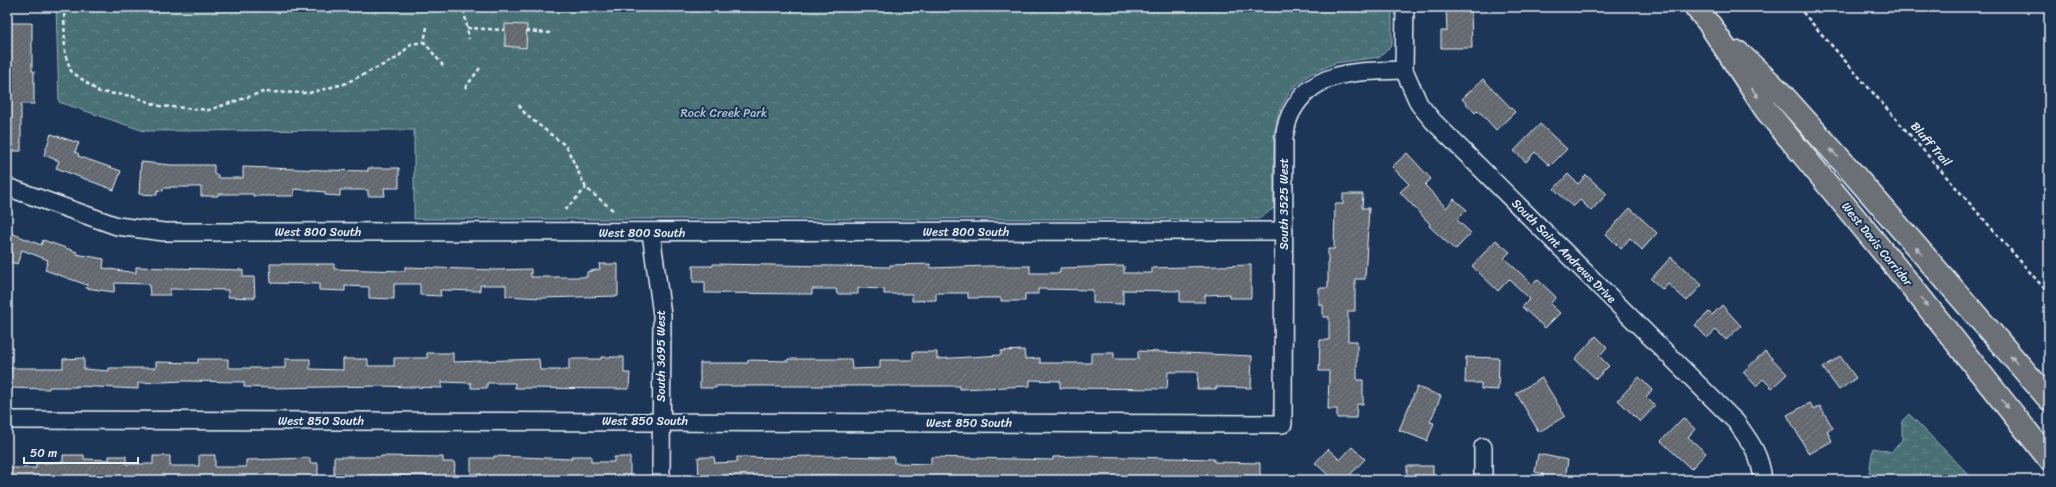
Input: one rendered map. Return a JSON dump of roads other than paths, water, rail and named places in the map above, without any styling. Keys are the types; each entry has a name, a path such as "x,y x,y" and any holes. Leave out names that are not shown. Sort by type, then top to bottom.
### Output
{"highway":[{"name":"West Davis Corridor","path":"1710,25 1785,98 2049,399"},
{"name":"West Davis Corridor","path":"1710,25 1766,110 1908,282 2049,459"}],"main road":[{"name":"West Davis Corridor","path":"1695,7 1710,25"}],"street":[{"name":"South Saint Andrews Drive","path":"1405,7 1404,70 1419,104 1433,121 1736,422 1750,442 1761,462 1763,480"},
{"name":"South 3525 West","path":"1284,424 1284,137 1290,114 1303,94 1321,81 1347,73 1404,70"},
{"name":"West 800 South","path":"7,187 118,226 164,232 651,233 1284,231"},
{"name":"South 3695 West","path":"651,233 662,315 660,421 661,480"},
{"name":"West 850 South","path":"7,420 1284,424"},
{"path":"1483,447 1483,480"}],"park label":[{"name":"Rock Creek Park","path":"724,113"}]}
